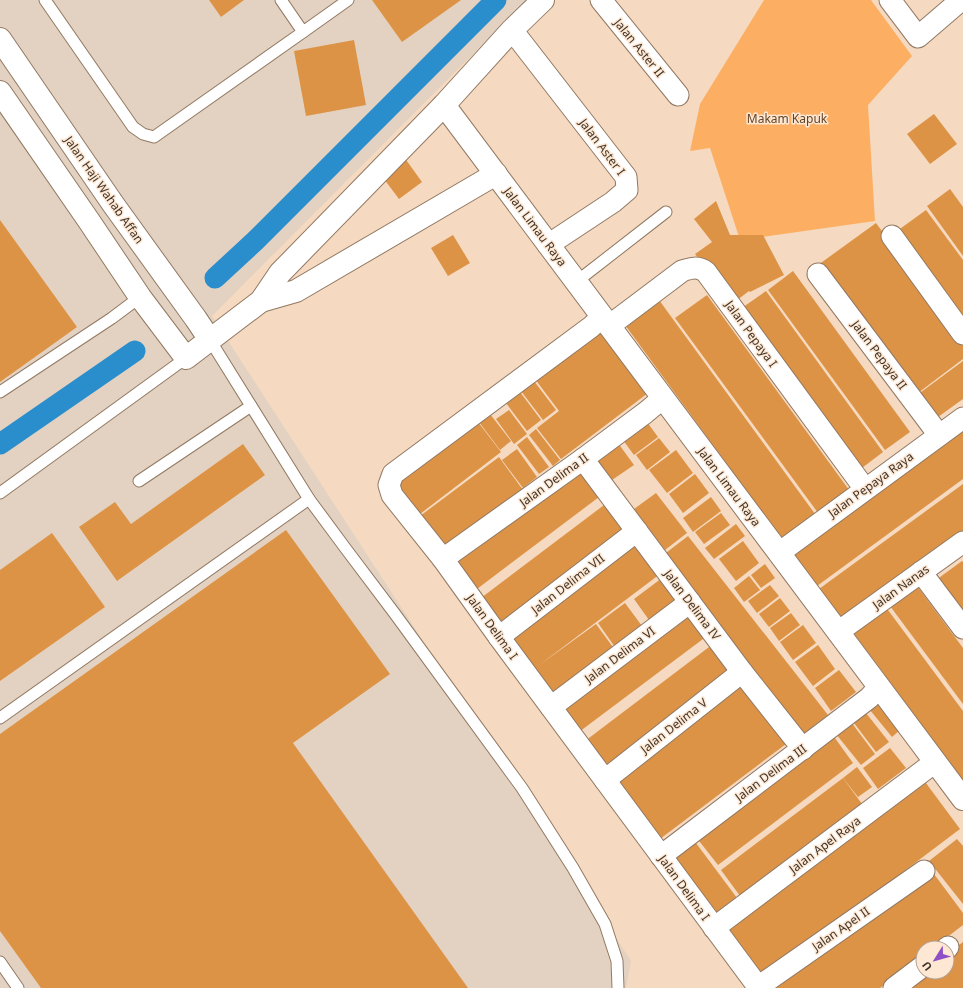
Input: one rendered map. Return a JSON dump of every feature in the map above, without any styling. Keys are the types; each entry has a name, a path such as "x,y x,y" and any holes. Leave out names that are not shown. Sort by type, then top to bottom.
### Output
{"street":[{"path":"0,92 90,221 142,299 186,358 261,301 280,273 444,105 512,30 543,0"},
{"name":"Jalan Aster II","path":"601,0 678,95"},
{"path":"890,0 918,37 961,0"},
{"name":"Jalan Aster I","path":"512,30 626,177 627,190 613,202 548,245"},
{"name":"Jalan Haji Wahab Affan","path":"0,39 113,204 210,340"},
{"name":"Jalan Limau Raya","path":"444,105 963,799"},
{"path":"261,301 296,291 496,174"},
{"path":"90,221 113,204"},
{"path":"892,236 963,334"},
{"name":"Jalan Pepaya I","path":"606,322 682,271 692,268 702,269 706,272 865,490"},
{"name":"Jalan Pepaya II","path":"818,274 939,435"},
{"name":"Jalan Delima I","path":"606,322 591,327 394,474 389,485 392,495 443,559 499,638 758,987"},
{"name":"Jalan Delima II","path":"443,559 583,459 663,398"},
{"name":"Jalan Pepaya Raya","path":"779,553 963,418"},
{"name":"Jalan Delima IV","path":"583,459 742,672 803,749"},
{"name":"Jalan Delima VII","path":"499,638 637,531"},
{"name":"Jalan Nanas","path":"838,632 963,542"},
{"path":"922,572 963,628"},
{"name":"Jalan Delima VI","path":"551,707 690,602"},
{"name":"Jalan Delima V","path":"605,780 742,672"},
{"name":"Jalan Delima III","path":"661,856 869,698 879,687"},
{"name":"Jalan Apel Raya","path":"714,928 935,762"},
{"name":"Jalan Apel II","path":"758,987 924,872"},
{"path":"894,988 915,972"}],"lane":[{"path":"45,0 134,127 143,134 154,137 348,0"},
{"path":"281,0 303,32"},
{"path":"576,282 666,212"},
{"path":"0,392 142,299"},
{"path":"210,340 309,499 522,788 573,868 605,924 617,961 618,988"},
{"path":"0,493 186,358"},
{"path":"140,481 251,406"},
{"path":"0,718 309,499"},
{"path":"0,962 18,988"}],"shaded area":[{"path":"0,0 527,0 212,316 631,961 626,988 0,988"}],"green space":[{"name":"Makam Kapuk","path":"764,0 871,0 912,56 868,105 875,221 740,240 710,148 690,151 700,104"}],"building":[{"path":"209,0 244,0 221,17"},
{"path":"372,0 461,0 402,42"},
{"path":"354,40 366,105 306,116 294,51"},
{"path":"934,114 957,144 930,164 907,134"},
{"path":"404,157 422,182 399,199 381,175"},
{"path":"950,189 963,207 963,256 927,206"},
{"path":"716,201 730,235 763,235 784,275 750,292 749,291 732,304 695,254 712,242 694,219"},
{"path":"926,210 963,260 963,322 897,231"},
{"path":"0,220 77,327 0,382"},
{"path":"876,223 963,341 963,359 914,396 818,265"},
{"path":"453,235 470,263 448,276 431,248"},
{"path":"793,271 910,432 885,450 768,290"},
{"path":"766,291 883,452 854,474 736,312"},
{"path":"707,295 852,494 821,517 675,318"},
{"path":"659,300 818,518 784,542 625,325"},
{"path":"600,330 648,393 561,459 537,428 559,411 535,379"},
{"path":"963,361 963,399 931,422 913,398"},
{"path":"534,381 556,410 543,420 521,391"},
{"path":"520,392 541,420 527,431 506,403"},
{"path":"509,410 527,434 514,444 496,419"},
{"path":"490,414 511,441 500,450 479,422"},
{"path":"644,418 658,437 634,455 620,436"},
{"path":"478,422 501,452 420,514 397,483"},
{"path":"963,422 963,479 817,586 789,549"},
{"path":"536,429 560,460 553,466 529,435"},
{"path":"527,437 549,467 539,474 517,445"},
{"path":"659,438 670,452 647,470 636,455"},
{"path":"618,443 634,465 612,480 596,459"},
{"path":"243,444 265,475 117,581 79,527 115,502 131,524"},
{"path":"517,449 537,477 523,488 502,460"},
{"path":"676,450 693,473 667,493 649,470"},
{"path":"499,457 523,490 445,549 420,516"},
{"path":"582,465 603,494 473,592 451,564"},
{"path":"695,474 709,493 683,513 669,494"},
{"path":"963,484 963,533 843,621 819,589"},
{"path":"656,493 687,533 665,550 634,509"},
{"path":"711,497 721,511 693,532 683,518"},
{"path":"608,502 629,529 501,626 481,598"},
{"path":"721,513 730,525 704,544 695,532"},
{"path":"736,524 745,536 714,559 705,548"},
{"path":"286,530 390,674 293,743 468,988 41,988 0,931 0,734"},
{"path":"52,533 105,607 0,681 0,570"},
{"path":"688,536 828,715 798,738 658,559"},
{"path":"638,537 664,571 538,666 596,624 618,654 552,703 508,635"},
{"path":"743,541 759,563 736,581 719,559"},
{"path":"962,561 963,562 963,616 936,580"},
{"path":"765,564 775,578 761,588 751,575"},
{"path":"666,575 682,595 649,620 634,599"},
{"path":"749,576 760,590 744,602 734,588"},
{"path":"770,585 779,596 757,613 748,601"},
{"path":"917,586 963,648 963,704 890,606"},
{"path":"780,598 790,611 769,627 759,614"},
{"path":"625,603 645,630 617,650 598,623"},
{"path":"885,606 963,711 963,780 852,631"},
{"path":"688,609 707,636 579,732 559,706"},
{"path":"791,613 800,625 779,641 770,628"},
{"path":"803,625 816,643 793,660 780,642"},
{"path":"713,644 733,671 605,767 585,741"},
{"path":"818,645 835,669 813,686 795,662"},
{"path":"839,670 856,692 831,711 815,688"},
{"path":"745,682 790,741 656,842 612,783"},
{"path":"878,703 900,730 892,737 870,710"},
{"path":"866,713 889,742 876,752 854,723"},
{"path":"851,722 875,754 861,765 836,734"},
{"path":"832,734 853,763 718,865 696,837"},
{"path":"890,748 906,768 878,789 863,768"},
{"path":"857,767 872,787 858,797 843,778"},
{"path":"843,778 865,808 743,900 721,870"},
{"path":"923,779 960,829 761,979 723,930"},
{"path":"693,839 740,902 714,922 667,859"},
{"path":"957,839 963,846 963,904 929,861"},
{"path":"931,870 963,913 963,925 943,940 915,940 915,962 880,988 775,988"},
{"path":"963,942 963,988 902,988 915,978 915,980 955,980 955,948"}],"waterway":[{"path":"215,278 255,241 496,0"},
{"path":"0,444 135,351"}]}
